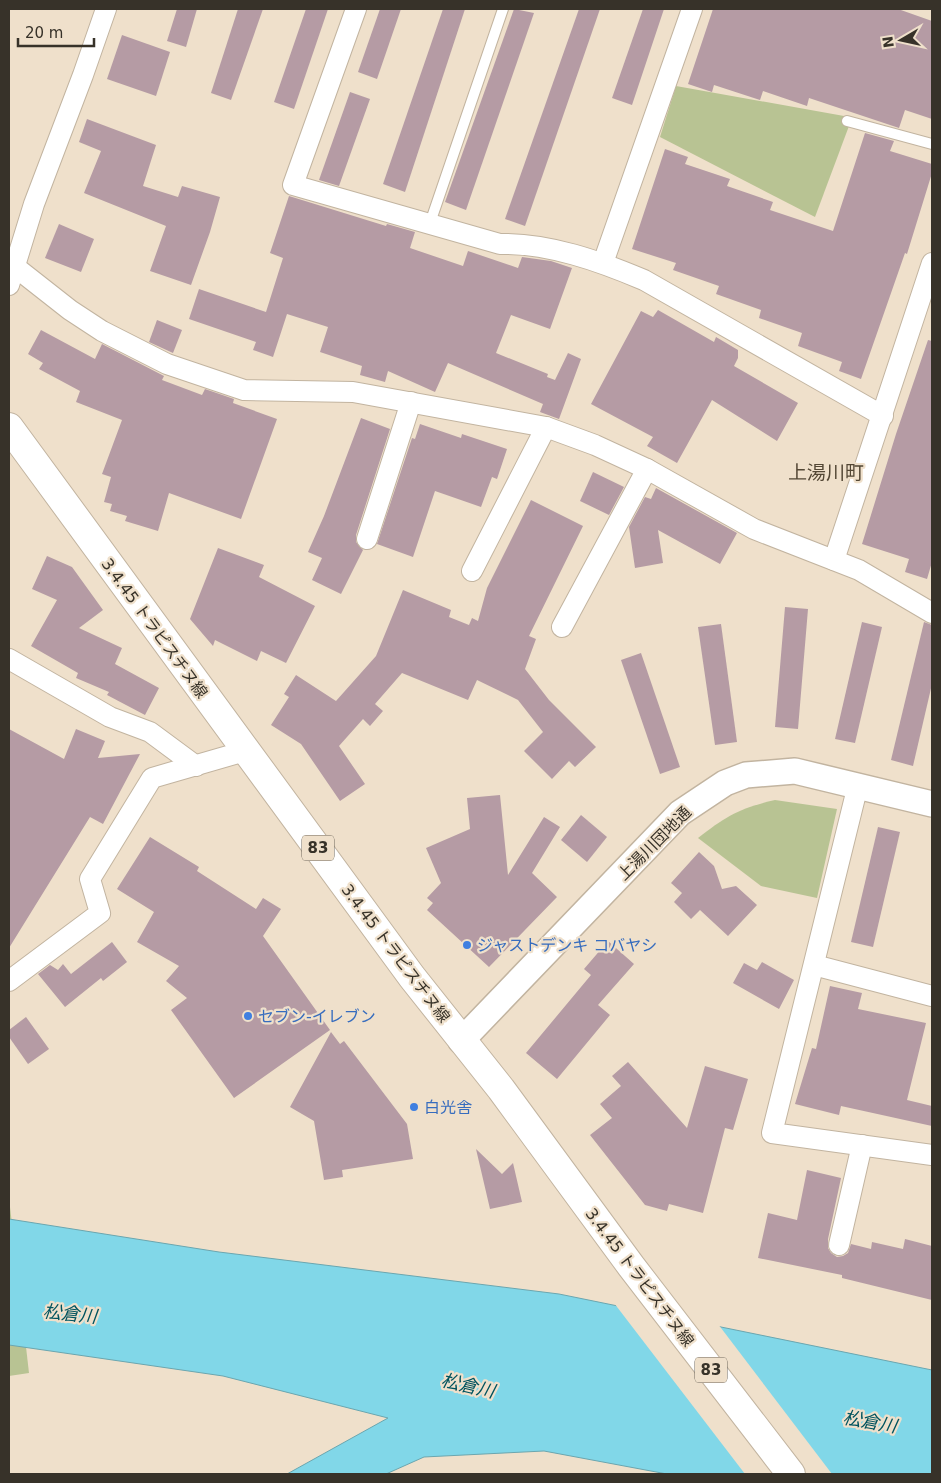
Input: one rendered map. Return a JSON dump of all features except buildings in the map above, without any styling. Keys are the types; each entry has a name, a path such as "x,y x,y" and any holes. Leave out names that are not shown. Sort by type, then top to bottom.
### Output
{"main road":[{"name":"3.4.45 トラピスチヌ線","path":"9,427 245,751 461,1041 501,1089 631,1266 791,1474"}],"street":[{"path":"106,9 84,75 34,204 12,276 102,331 167,364 244,390 353,392 546,427 595,445 646,469 754,529 859,570 932,613"},
{"path":"356,9 293,185 500,244 523,243 603,263 644,280 882,416"},
{"path":"603,263 692,9"},
{"path":"834,560 932,263"},
{"path":"367,539 411,402"},
{"path":"472,571 546,427"},
{"path":"562,627 646,469"},
{"path":"9,658 110,718 150,732 196,766"},
{"path":"9,981 100,914 90,879 152,778 245,751"},
{"name":"上湯川団地通","path":"461,1041 680,813 708,793 732,780 768,772 795,771 932,804"},
{"path":"858,785 772,1133 932,1155"},
{"path":"814,966 932,996"},
{"path":"839,1245 862,1145"}],"lane":[{"path":"430,223 503,9"},
{"path":"847,121 932,144"}],"green space":[{"path":"676,86 844,116 849,126 815,217 660,137"},
{"path":"775,800 837,809 817,898 761,886 698,838 734,814 752,806"},
{"path":"9,1198 29,1373 9,1376"}],"water":[{"name":"松倉川","path":"9,1219 219,1252 559,1294 932,1370 932,1474 667,1474 544,1451 424,1457 386,1474 287,1474 388,1418 223,1376 9,1345"}],"pier":[{"path":"614,1303 718,1324 832,1474 745,1474"}],"place":[{"name":"ジャストデンキ コバヤシ","path":"467,945"},
{"name":"セブン-イレブン","path":"248,1016"},
{"name":"白光舎","path":"414,1107"}],"district":[{"name":"上湯川町","path":"826,472"}]}
